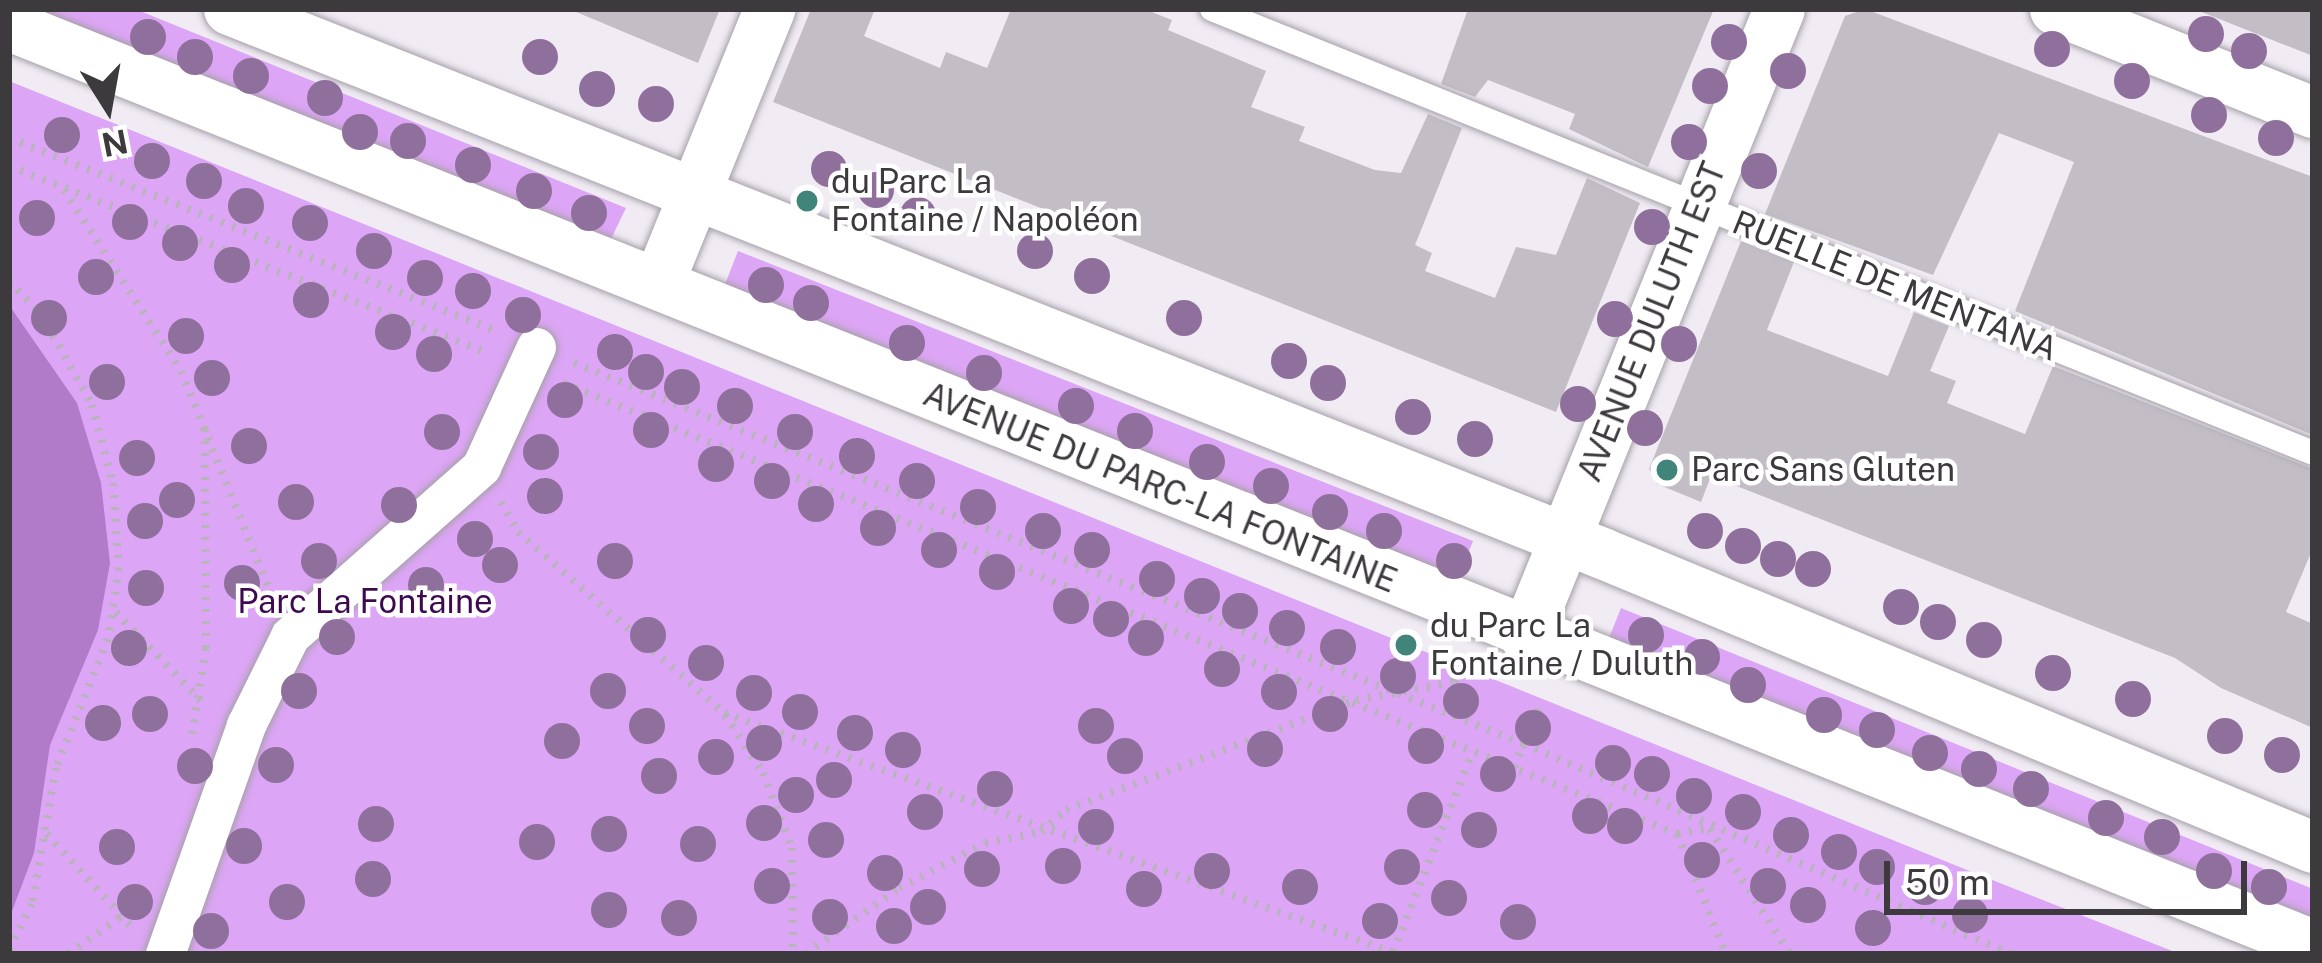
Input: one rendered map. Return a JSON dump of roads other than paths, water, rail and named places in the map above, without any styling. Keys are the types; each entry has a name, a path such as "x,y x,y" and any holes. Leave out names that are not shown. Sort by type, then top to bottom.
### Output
{"street":[{"path":"229,9 1564,538 2313,847"},
{"path":"658,283 769,9"},
{"name":"AVENUE DULUTH EST","path":"1525,636 1779,9"},
{"path":"2055,9 2313,112"},
{"name":"AVENUE DU PARC-LA FONTAINE","path":"9,26 658,283 1525,636 2313,945"},
{"path":"165,954 246,725 290,636 481,467 531,358"}],"lane":[{"name":"RUELLE DE MENTANA","path":"1212,9 2313,453"}],"place":[{"name":"du Parc La Fontaine / Napoléon","path":"807,201"},
{"name":"Parc Sans Gluten","path":"1667,470"},
{"name":"du Parc La Fontaine / Duluth","path":"1406,645"}],"park label":[{"name":"Parc La Fontaine","path":"365,602"}]}
